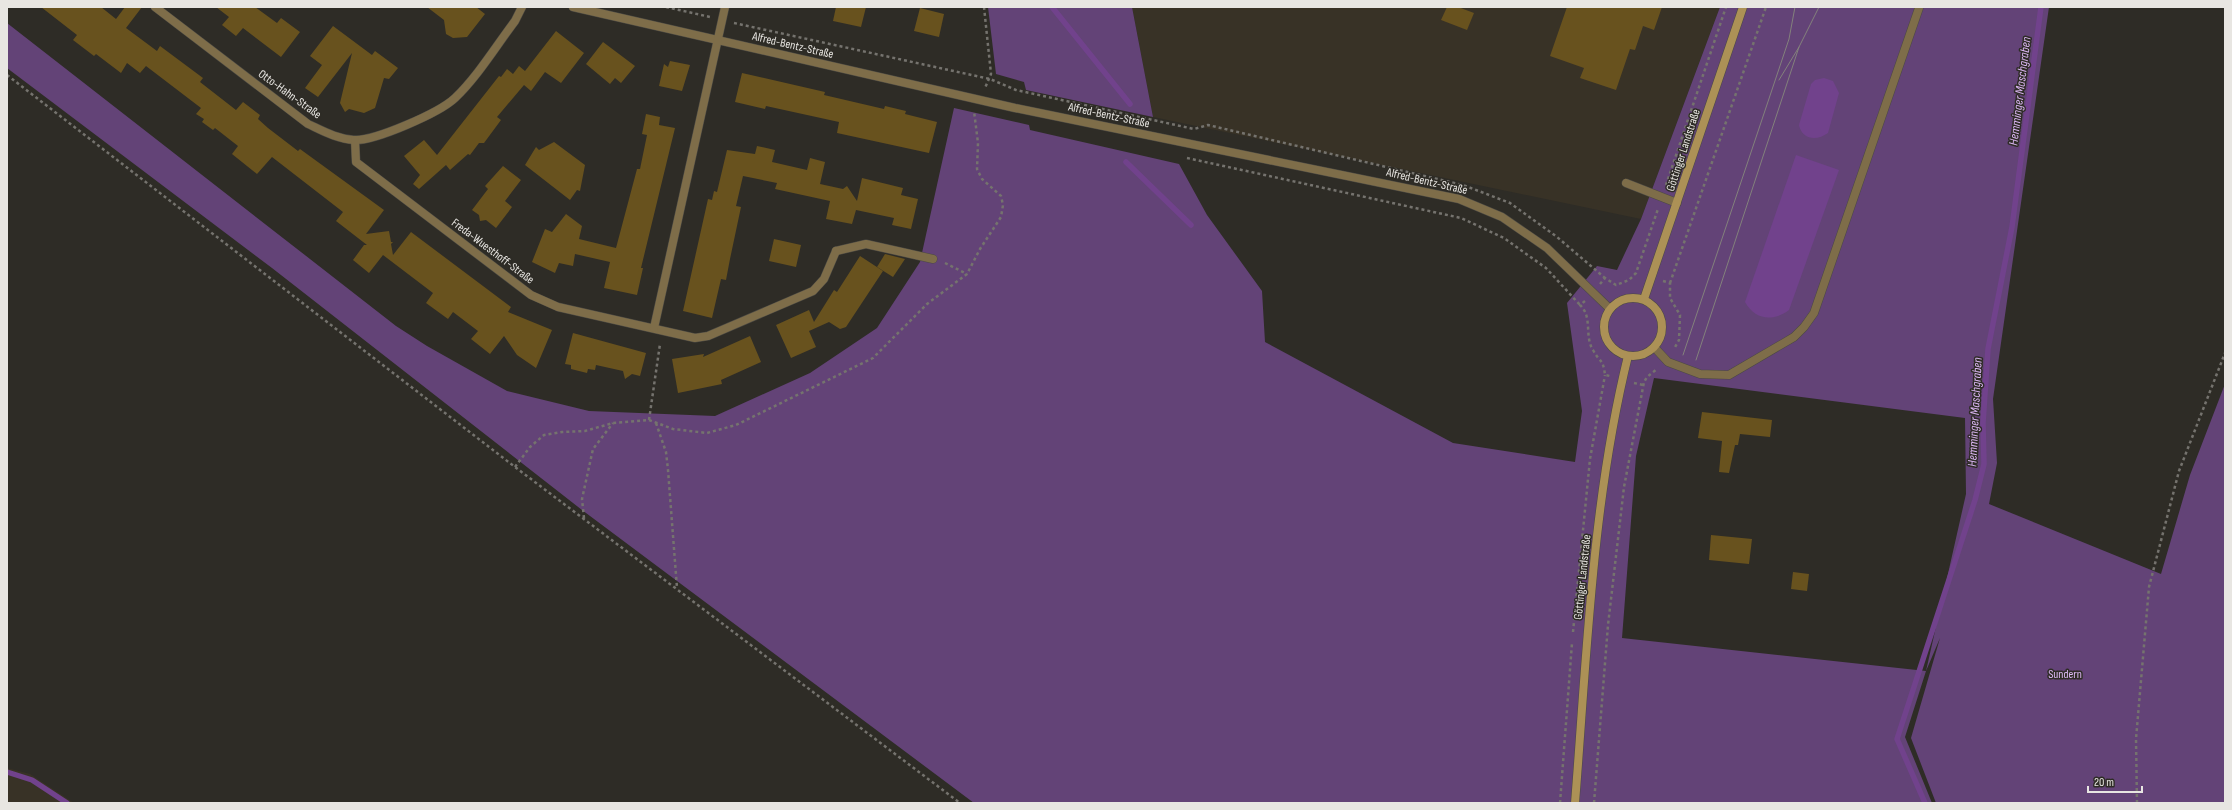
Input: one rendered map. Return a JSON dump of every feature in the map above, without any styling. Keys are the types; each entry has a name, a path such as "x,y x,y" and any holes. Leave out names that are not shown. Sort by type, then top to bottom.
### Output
{"street":[{"name":"Otto-Hahn-Straße","path":"155,7 308,124 331,136 354,140 380,135 440,109 454,99 515,21 522,7"},
{"name":"Alfred-Bentz-Straße","path":"573,7 1113,128 1459,199 1502,216 1547,248 1609,308"},
{"path":"654,328 719,40 725,7"},
{"name":"Göttinger Landstraße","path":"1644,299 1678,203 1743,7"},
{"path":"1654,347 1668,362 1700,374 1728,375 1794,338 1804,327 1814,313 1919,8"},
{"name":"Freda-Wuesthoff-Straße","path":"354,140 356,162 531,295 558,307 694,338 708,336 813,291 824,279 836,251 866,244 933,259"},
{"path":"1626,183 1678,203"},
{"path":"1628,297 1644,299 1658,312 1662,321 1659,339 1654,347 1646,353 1628,356 1617,352 1608,343 1603,332 1604,320 1609,308 1621,299 1628,297"},
{"name":"Göttinger Landstraße","path":"1575,803 1594,571 1608,454 1622,379 1628,356"}],"path":[{"path":"666,7 990,79"},
{"path":"516,467 530,447 544,435 585,431 613,423 649,420 673,429 707,432 736,425 873,358 927,304 967,274 980,249 1001,217 1003,205 1001,196 982,179 977,169 978,143 973,112 990,79 991,74 984,7"},
{"path":"1580,305 1605,278 1616,284 1629,280 1636,273 1726,7"},
{"path":"1594,803 1608,625 1624,487 1643,385 1647,376 1668,362 1679,340 1680,315 1670,298 1670,283 1766,7"},
{"path":"7,74 516,467 960,803"},
{"path":"973,112 980,114"},
{"path":"1183,158 1461,218 1504,238 1546,268 1587,312 1592,350 1604,362 1605,375 1643,385"},
{"path":"933,259 952,265 967,274"},
{"path":"1636,273 1670,283"},
{"path":"649,420 662,330"},
{"path":"2137,803 2136,739 2149,587 2179,471 2225,353"},
{"path":"584,518 582,500 593,449 613,423"},
{"path":"656,423 666,452 677,589"}],"shaded area":[{"path":"1132,7 1720,7 1641,219 1153,117"},
{"path":"1824,78 1833,81 1839,93 1828,133 1824,136 1810,138 1803,134 1799,125 1811,84 1815,80"},
{"path":"1796,155 1839,170 1789,310 1777,316 1759,316 1749,308 1745,302"},
{"path":"7,768 30,774 74,803 7,803"}],"green space":[{"path":"988,7 1132,7 1153,117 1026,90 1024,82 996,74"},
{"name":"Sundern","path":"1720,7 2049,7 1993,399 1997,463 1989,504 2161,574 2190,475 2225,384 2225,803 1936,803 1911,738 1940,638 1926,671 1905,737 1932,803 974,803 582,510 272,268 7,68 7,23 396,326 427,346 507,391 589,411 715,416 810,373 877,328 920,262 954,108 1029,125 1030,130 1179,164 1207,215 1262,291 1265,342 1453,443 1575,462 1582,411 1567,303 1597,266 1617,270 1641,219","holes":["1654,378 1965,418 1966,494 1926,671 1622,638 1636,456"]}],"building":[{"path":"41,7 101,7 116,19 125,7 142,7 126,28 157,51 160,46 203,78 200,82 236,110 243,102 260,115 258,119 268,128 298,151 300,149 384,210 366,234 389,231 391,242 393,242 391,244 393,255 411,232 511,307 508,312 552,330 536,368 517,355 504,336 490,354 471,339 478,331 453,312 448,319 426,303 433,293 383,255 369,273 353,260 364,245 367,245 336,221 343,212 272,157 257,174 232,154 238,146 215,128 213,130 202,122 204,119 196,114 201,108 146,66 140,73 127,63 121,73 96,54 94,56 73,40 77,35"},
{"path":"216,7 255,7 277,23 281,18 300,32 281,57 243,28 236,36 222,25 229,17"},
{"path":"427,7 476,7 485,14 467,37 453,38 446,34 444,20"},
{"path":"836,7 866,7 861,27 833,21"},
{"path":"1447,7 1458,7 1474,13 1467,30 1441,20"},
{"path":"1567,7 1662,7 1654,30 1643,26 1635,50 1630,49 1616,90 1580,78 1584,68 1550,56"},
{"path":"920,8 944,14 939,37 914,31"},
{"path":"333,26 372,55 375,51 398,68 389,79 384,78 375,108 364,113 349,109 345,112 340,103 352,53 318,97 305,88 322,65 310,56"},
{"path":"556,31 584,53 561,83 545,72 531,91 524,85 497,117 501,120 484,143 479,143 470,155 468,154 450,170 446,165 419,189 413,184 420,175 404,156 424,140 437,155 499,76 501,77 507,69 513,74 519,66 525,71"},
{"path":"603,42 635,66 621,83 615,78 610,84 586,64"},
{"path":"670,61 690,65 682,91 659,86 664,64 668,67"},
{"path":"742,73 825,92 824,95 884,109 885,106 906,111 905,114 937,122 929,153 837,133 839,122 766,106 765,109 735,102"},
{"path":"646,114 660,117 659,125 675,128 641,268 643,268 637,295 604,288 610,262 575,254 573,266 559,263 555,273 532,262 545,229 552,232 566,214 582,226 579,239 616,248 637,169 640,169 647,135 642,134"},
{"path":"554,142 585,165 580,191 577,190 570,200 525,165 536,147 539,150"},
{"path":"757,146 775,150 772,162 807,170 810,158 825,162 820,184 843,189 847,186 857,201 862,178 903,188 901,195 918,199 911,229 892,225 894,218 856,210 852,224 826,219 830,201 775,189 777,183 743,176 736,206 741,207 726,280 721,279 712,318 683,311 708,199 712,200 714,191 717,192 727,150 755,154"},
{"path":"503,166 521,180 505,201 512,207 496,228 486,220 480,221 479,215 472,210 488,189 485,186"},
{"path":"774,239 801,245 796,267 769,261"},
{"path":"885,254 905,259 893,277 877,267"},
{"path":"860,256 883,271 846,327 840,329 829,322 809,331 816,347 791,358 776,325 809,310 814,322 834,290 837,292"},
{"path":"573,333 646,353 640,376 632,374 625,379 623,371 596,365 595,370 588,369 587,373 571,369 571,365 565,364"},
{"path":"750,336 761,362 721,380 722,384 678,393 672,359 704,354 703,357"},
{"path":"1702,412 1772,420 1770,437 1740,434 1738,445 1735,445 1729,473 1719,472 1722,441 1698,438"},
{"path":"1711,535 1752,539 1749,564 1709,560"},
{"path":"1793,572 1809,574 1807,591 1791,589"}],"waterway":[{"path":"1052,7 1130,104"},
{"name":"Hemminger Maschgraben","path":"1925,803 1897,739 1975,500 1984,464 1983,423 1988,349 2012,227 2041,7"},
{"path":"1126,162 1191,225"},
{"path":"7,772 32,780 67,803"}],"tram line":[{"path":"1683,355 1789,39 1795,7"},
{"path":"1779,80 1799,47 1819,7"},
{"path":"1696,360 1799,47"}]}
